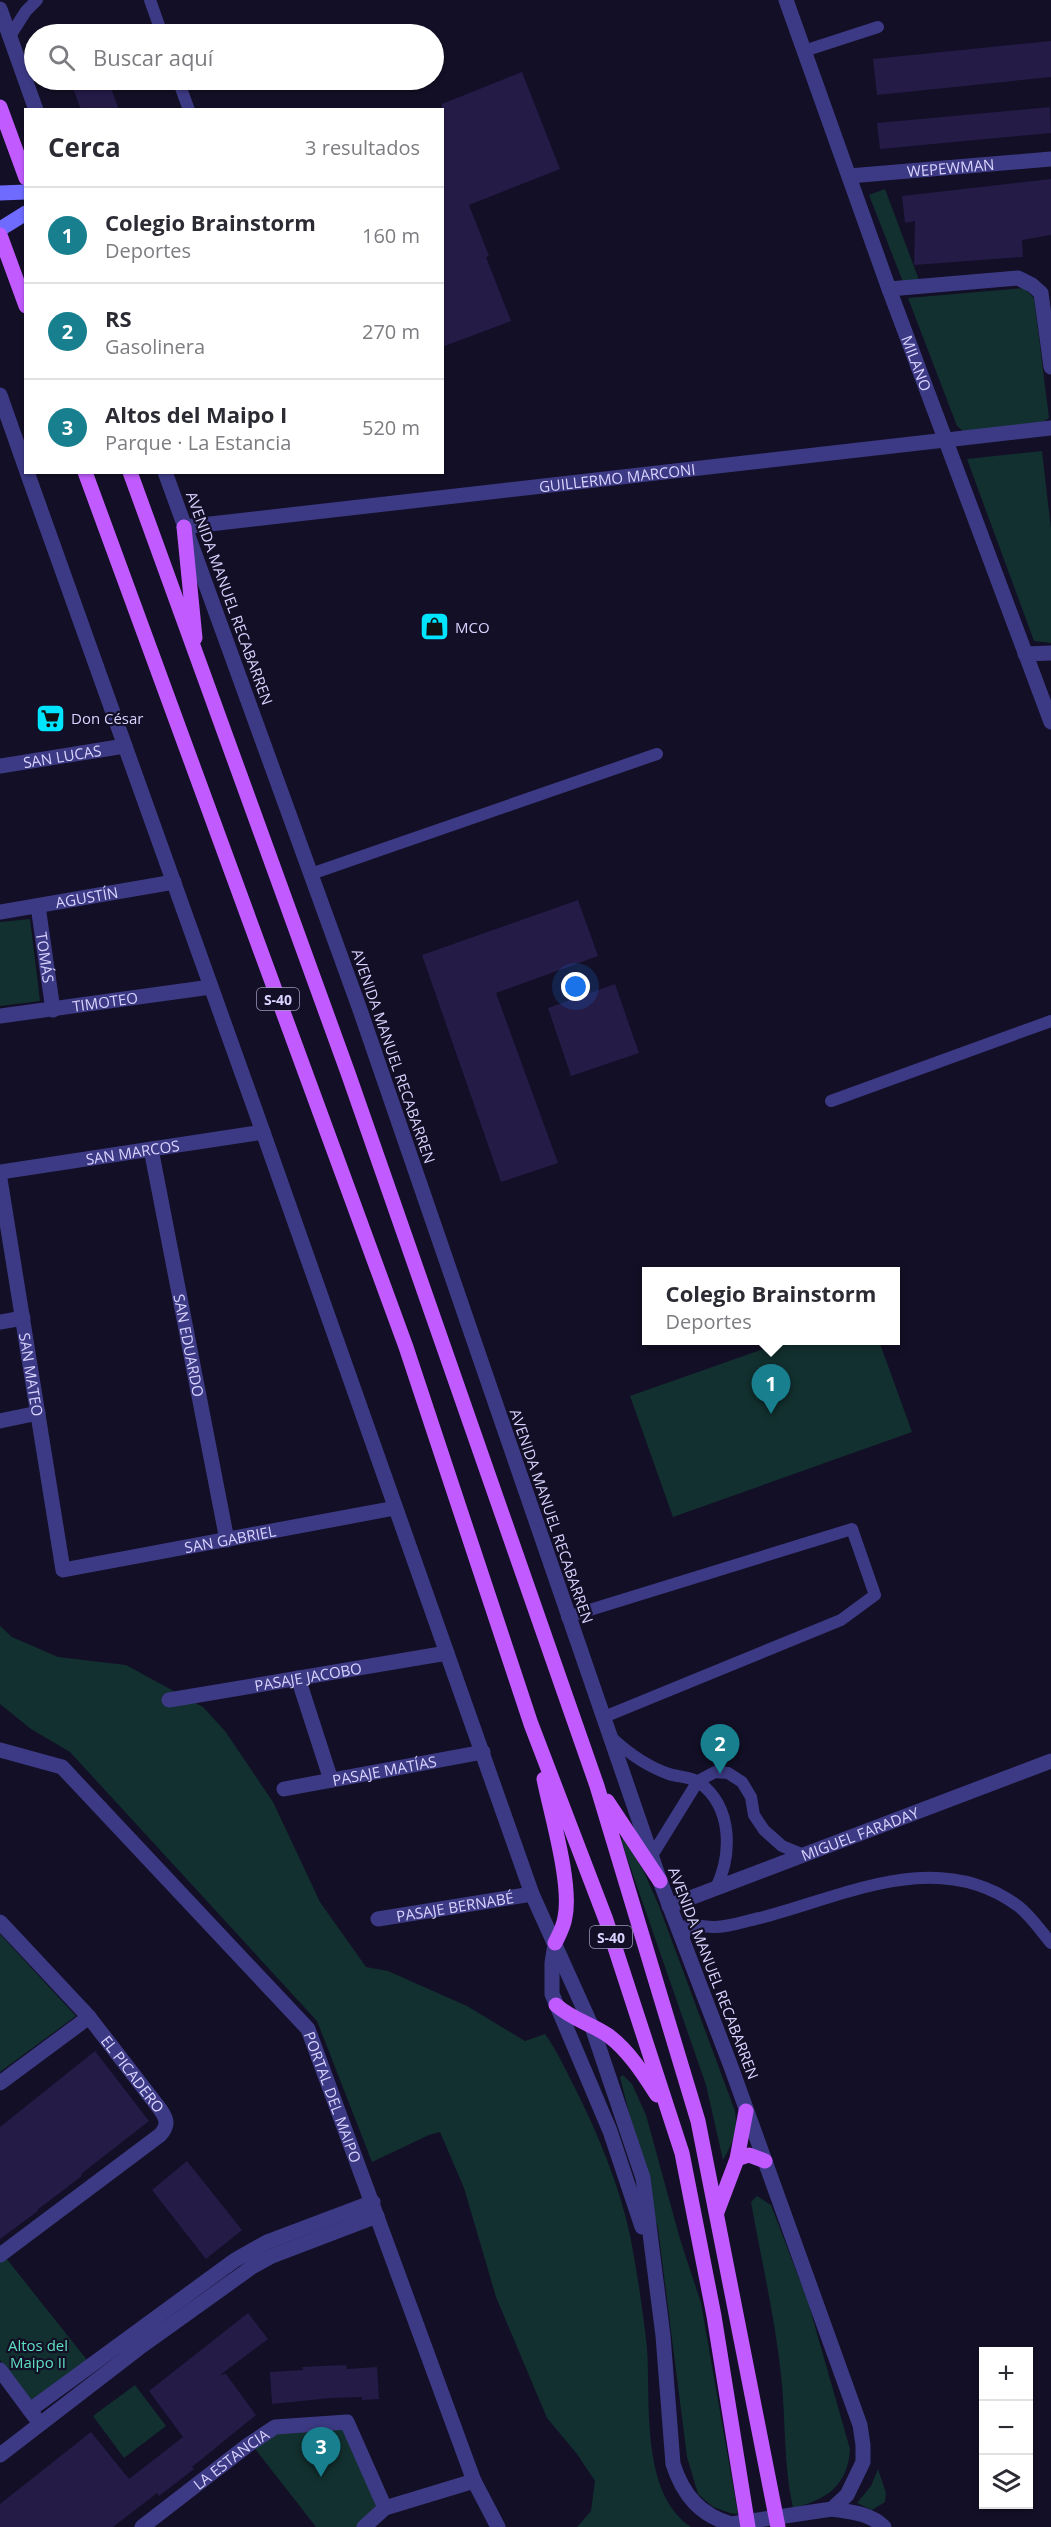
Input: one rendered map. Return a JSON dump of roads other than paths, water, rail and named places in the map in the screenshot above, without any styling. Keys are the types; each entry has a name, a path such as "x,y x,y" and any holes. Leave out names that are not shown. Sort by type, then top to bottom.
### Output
{"main road":[{"path":"0,107 24,173"},
{"path":"0,193 24,192"},
{"path":"0,229 24,214"},
{"path":"0,235 24,301"},
{"name":"S-40","path":"86,474 406,1347 531,1724 606,1920 682,2153 714,2316 748,2527"},
{"name":"S-40","path":"131,474 197,662 348,1072 597,1786 698,2121 778,2527"},
{"path":"184,527 197,662"},
{"path":"531,1724 558,1842 565,1891 565,1917 555,1943"},
{"path":"597,1786 660,1881"},
{"path":"556,2005 576,2020 608,2036 644,2075 666,2112 682,2153"},
{"path":"717,2212 737,2159 746,2111"},
{"path":"737,2159 749,2155 765,2161"}],"street":[{"name":"MILANO","path":"786,0 889,289 947,438 1051,722"},
{"path":"0,9 24,76"},
{"path":"29,90 35,108"},
{"name":"WEPEWMAN","path":"849,176 1051,159"},
{"path":"889,289 1018,278 1041,293 1051,367"},
{"path":"0,396 24,465"},
{"path":"1050,428 1051,444"},
{"name":"GUILLERMO MARCONI","path":"184,527 1050,428"},
{"path":"27,474 263,1132 532,1894 592,2027 643,2178 663,2336 673,2464 684,2491 704,2512 731,2524 832,2510 856,2512 876,2519 884,2527"},
{"name":"AVENIDA MANUEL RECABARREN","path":"166,474 359,1007 651,1857 765,2161 860,2425 863,2462 847,2496 832,2510"},
{"path":"1025,654 1051,653"},
{"name":"SAN LUCAS","path":"0,766 125,746"},
{"name":"AGUSTÍN","path":"0,912 174,882"},
{"name":"TOMÁS","path":"38,906 53,1010"},
{"name":"TIMOTEO","path":"0,1016 211,987"},
{"name":"SAN MARCOS","path":"0,1173 263,1132"},
{"name":"SAN EDUARDO","path":"151,1149 227,1540"},
{"name":"SAN MATEO","path":"0,1179 63,1570"},
{"path":"0,1322 23,1318"},
{"path":"0,1421 38,1413"},
{"name":"SAN GABRIEL","path":"63,1570 395,1508"},
{"name":"PASAJE JACOBO","path":"169,1700 447,1653"},
{"path":"298,1678 332,1780"},
{"name":"PORTAL DEL MAIPO","path":"0,1749 62,1767 308,2029 474,2481 498,2527"},
{"name":"PASAJE MATÍAS","path":"284,1789 483,1752"},
{"name":"MIGUEL FARADAY","path":"669,1906 1051,1761"},
{"name":"PASAJE BERNABÉ","path":"378,1919 532,1894"},
{"name":"EL PICADERO","path":"0,1922 89,2018 160,2109 167,2122 160,2135 0,2255"},
{"path":"555,1943 552,1963 552,1994 610,2131 652,2255"},
{"path":"0,2083 89,2018"},
{"path":"30,2410 107,2353 135,2342 248,2260 272,2256 317,2231 375,2209"},
{"path":"0,2455 117,2367 135,2342"},
{"path":"0,2370 40,2424"},
{"path":"75,2376 86,2390"},
{"name":"LA ESTANCIA","path":"142,2527 248,2445 275,2427 347,2422 385,2508"},
{"path":"364,2527 385,2508 474,2481"}],"lane":[{"path":"10,36 26,11 37,0"},
{"path":"150,0 158,24"},
{"path":"804,51 878,27"},
{"path":"182,90 188,108"},
{"path":"311,874 657,754"},
{"path":"831,1101 1051,1021"},
{"path":"567,1617 852,1529 875,1595 841,1620 604,1717"},
{"path":"611,1737 625,1750 659,1771 698,1781 720,1810 727,1835 726,1863 716,1888"},
{"path":"651,1857 698,1781 715,1772 735,1776 747,1789 754,1815 764,1830 782,1845 804,1855"},
{"path":"682,1940 688,1925 716,1927 733,1924 782,1912 875,1883 917,1877 959,1881 1000,1896 1019,1906 1051,1943"}],"place":[{"name":"MCO","path":"434,627"},
{"name":"Don César","path":"50,718"},
{"name":"Colegio Brainstorm","path":"771,1414"},
{"name":"RS","path":"720,1774"},
{"name":"Altos del Maipo I","path":"321,2477"}],"park label":[{"name":"Altos del Maipo II","path":"38,2354"}]}
